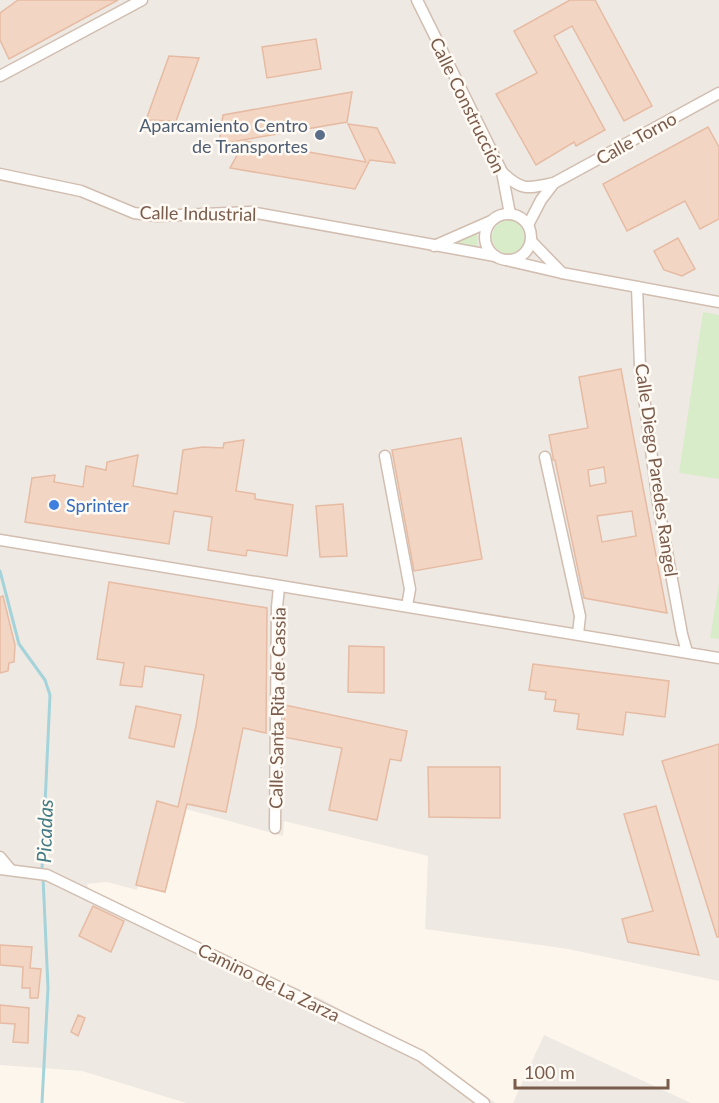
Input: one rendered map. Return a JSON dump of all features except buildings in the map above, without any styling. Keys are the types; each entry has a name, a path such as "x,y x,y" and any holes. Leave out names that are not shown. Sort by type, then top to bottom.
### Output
{"street":[{"path":"0,76 142,0"},
{"name":"Calle Construcción","path":"417,0 502,172 510,214"},
{"name":"Calle Torno","path":"502,172 513,183 529,188 554,183 719,93"},
{"name":"Calle Industrial","path":"0,174 81,191 134,213 157,216 251,212 501,258 562,273 719,302"},
{"name":"Calle Torno","path":"528,225 541,200 554,183"},
{"path":"434,246 503,214 510,214 524,219 528,225 531,241 562,273"},
{"path":"491,221 485,236 490,250 501,258 519,257 525,253 531,241"},
{"name":"Calle Diego Paredes Rangel","path":"637,287 640,367 658,503 681,631 687,652"},
{"path":"385,456 410,589 407,606"},
{"path":"545,457 580,616 578,634"},
{"path":"0,540 719,657"},
{"name":"Calle Santa Rita de Cassia","path":"275,828 279,587"},
{"path":"0,857 5,869"},
{"name":"Camino de La Zarza","path":"5,869 41,874 420,1056 484,1103"}],"shaded area":[{"path":"0,0 719,0 719,981 568,949 425,929 428,856 284,821 283,836 161,802 137,890 107,882 87,884 98,896 320,998 458,1077 496,1103 186,1103 82,1071 0,1065"},
{"path":"544,1035 691,1103 513,1103"}],"green space":[{"path":"509,220 521,225 526,237 521,249 509,254 497,249 492,237 497,225"},
{"path":"474,231 477,234 478,248 455,244 455,240"},
{"path":"703,312 719,315 719,479 679,473"},
{"path":"719,583 719,639 710,638"}],"waterway":[{"name":"Picadas","path":"0,571 19,644 45,680 50,695 42,870"},
{"name":"Picadas","path":"42,1103 48,988 43,877"}],"place":[{"name":"Aparcamiento Centro de Transportes","path":"320,135"},
{"name":"Sprinter","path":"54,505"}]}
